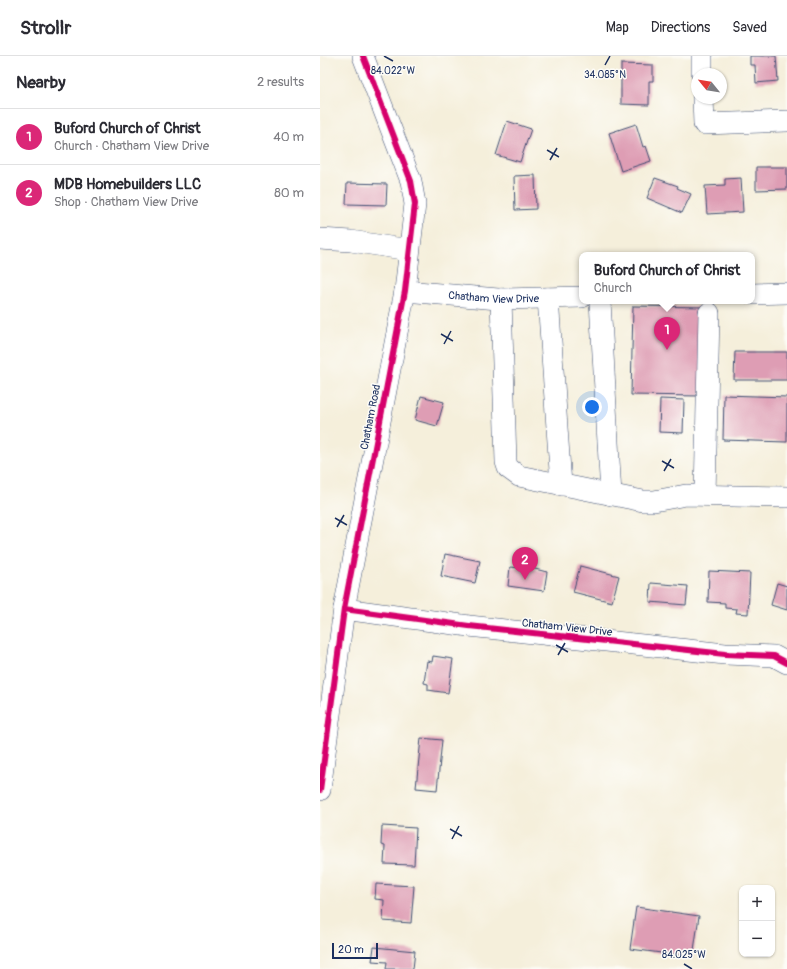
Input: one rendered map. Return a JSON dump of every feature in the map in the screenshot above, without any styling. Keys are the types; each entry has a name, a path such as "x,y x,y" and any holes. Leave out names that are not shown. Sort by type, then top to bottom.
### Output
{"street":[{"name":"Chatham Road","path":"320,790 344,609 405,291 415,204 411,181 363,56"},
{"path":"702,56 702,68"},
{"path":"703,104 704,124 787,121"},
{"path":"320,239 351,241 409,250"},
{"name":"Chatham View Drive","path":"405,291 501,299 579,297"},
{"path":"755,294 787,293"},
{"path":"548,298 560,485"},
{"path":"501,299 506,462 508,468 519,476 611,495 649,501 686,495 705,494 787,497"},
{"path":"600,304 611,495"},
{"path":"705,494 709,313"},
{"name":"Chatham View Drive","path":"344,609 469,626 725,654 774,656 787,663"}],"building":[{"path":"750,56 776,56 778,81 756,83 755,65 750,65"},
{"path":"621,64 653,65 653,81 649,81 649,105 621,104"},
{"path":"507,121 531,129 520,162 496,155"},
{"path":"636,124 643,147 646,146 651,161 621,171 609,133"},
{"path":"756,167 787,167 787,189 756,190"},
{"path":"535,175 536,209 515,210 514,176"},
{"path":"655,178 678,186 677,188 691,194 682,213 647,198"},
{"path":"741,178 743,212 707,214 705,186 725,185 725,179"},
{"path":"347,183 387,184 386,205 346,204"},
{"path":"633,306 704,307 701,396 631,395"},
{"path":"735,352 787,352 787,380 734,380"},
{"path":"724,395 787,397 787,442 723,440"},
{"path":"421,396 444,402 437,426 415,420"},
{"path":"660,399 684,400 683,433 659,432"},
{"path":"445,554 480,561 475,583 441,576"},
{"path":"523,566 547,572 544,591 508,586 510,567 522,568"},
{"path":"580,566 619,576 612,602 573,592"},
{"path":"709,571 750,573 748,614 736,613 737,609 725,608 725,603 708,602"},
{"path":"651,583 688,586 686,605 650,602"},
{"path":"777,583 787,586 787,610 771,605"},
{"path":"433,656 453,659 448,693 428,690 428,684 424,683 427,661 432,662"},
{"path":"421,738 442,740 437,790 416,788"},
{"path":"382,826 416,828 414,865 384,864 385,846 381,845"},
{"path":"376,884 414,886 411,923 383,921 384,900 375,899"},
{"path":"636,907 699,916 693,957 630,949"},
{"path":"374,947 415,951 413,969 386,969 387,962 372,961"}],"cycle path":[{"path":"320,790 344,609 405,291 415,204 411,181 363,56"},
{"path":"344,609 469,626 725,654 774,656 787,663"}],"place":[{"name":"Buford Church of Christ","path":"667,350"},
{"name":"MDB Homebuilders LLC","path":"525,580"}]}
